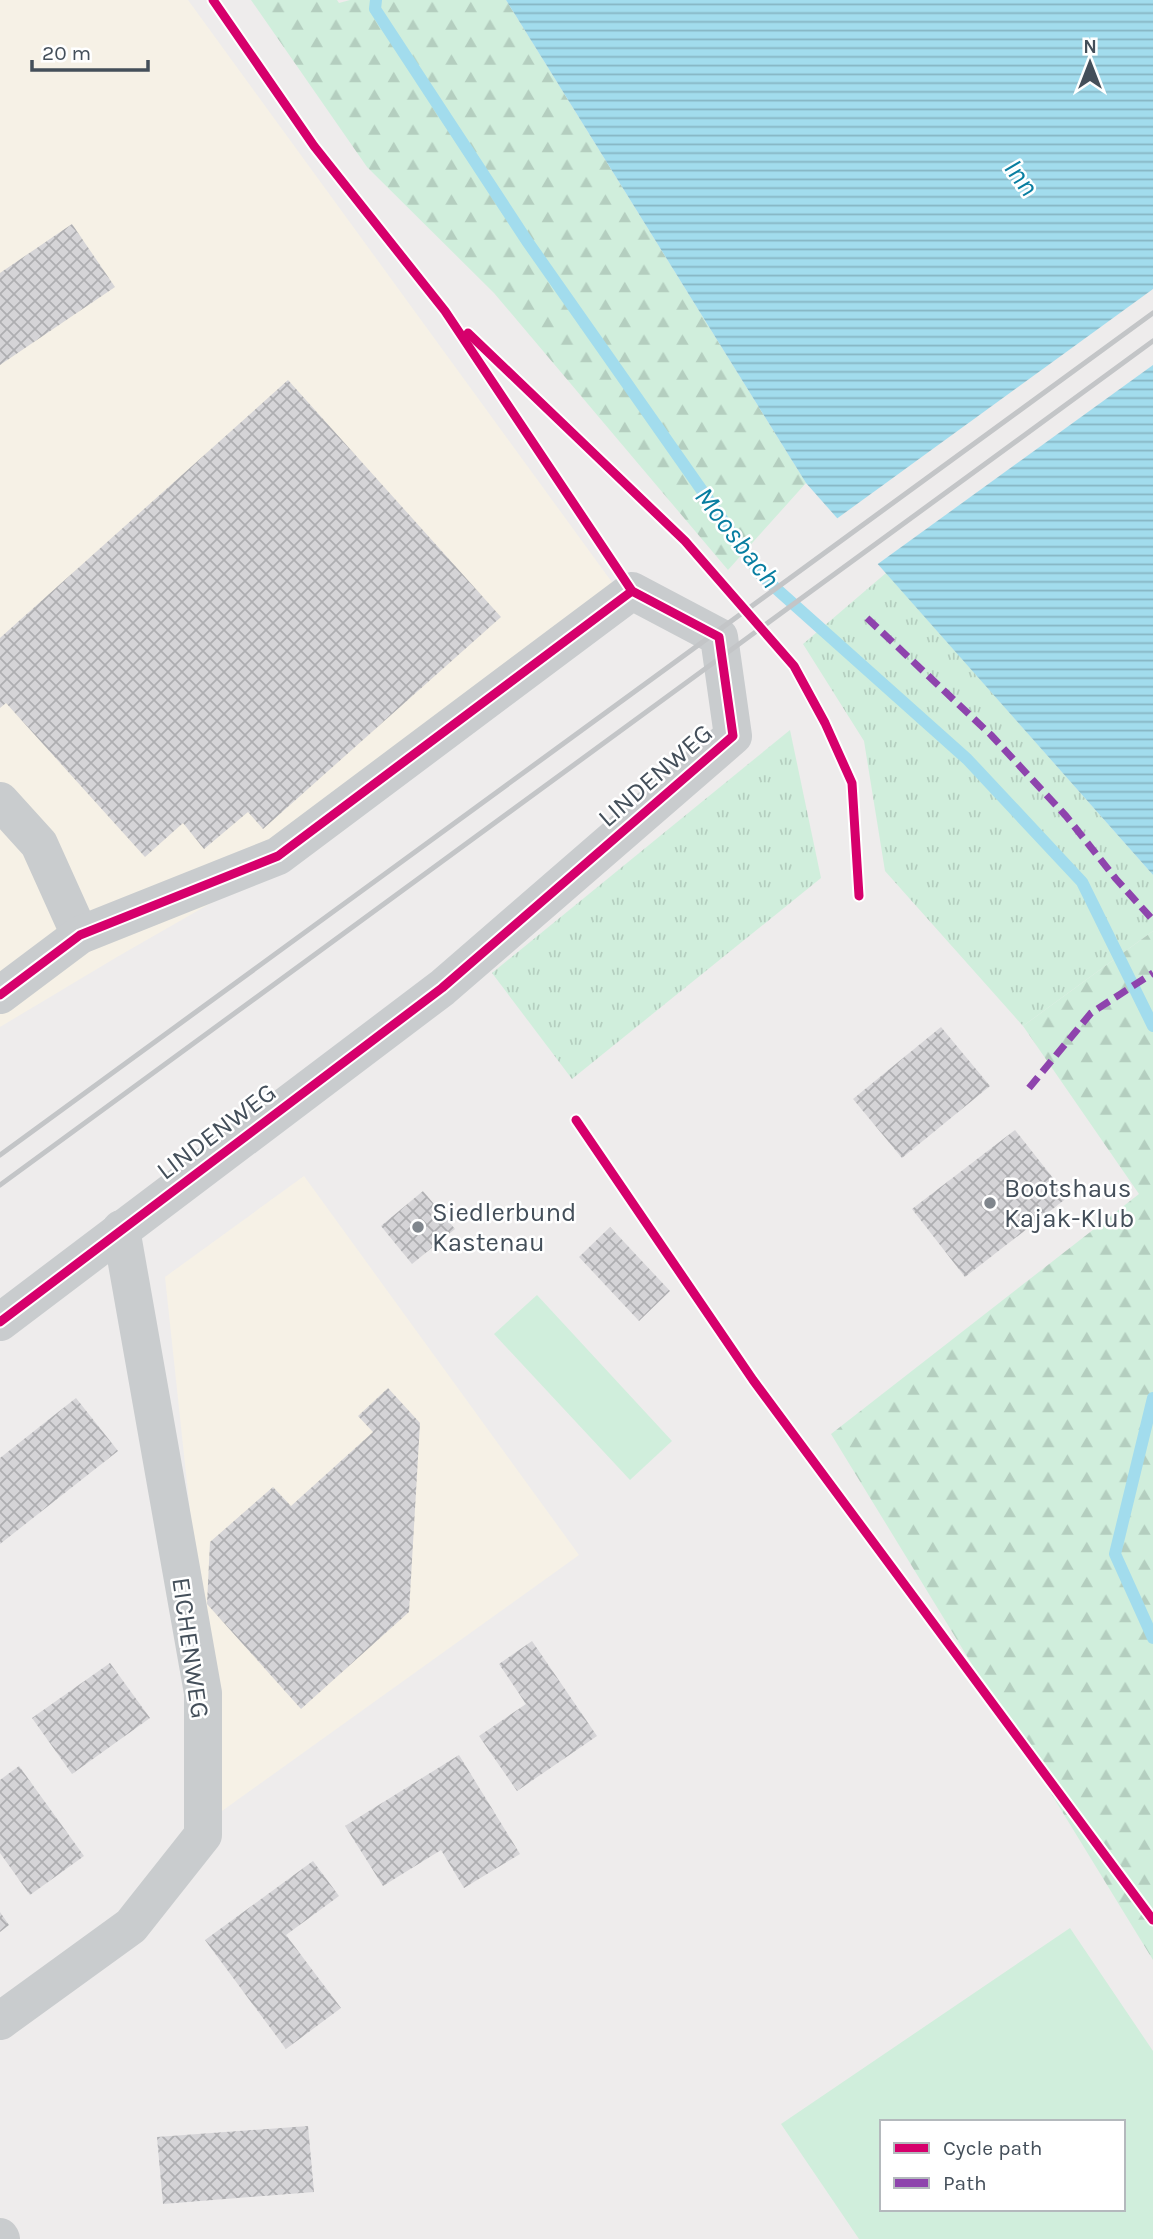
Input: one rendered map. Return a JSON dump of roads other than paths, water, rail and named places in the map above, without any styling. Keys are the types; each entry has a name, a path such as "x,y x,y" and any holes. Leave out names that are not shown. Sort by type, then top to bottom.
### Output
{"street":[{"name":"LINDENWEG","path":"0,1322 442,988 733,736 719,636 632,591 278,856 80,935"},
{"path":"0,801 39,844 80,935 0,995"},
{"name":"EICHENWEG","path":"0,2021 131,1926 203,1835 203,1693 121,1229"}],"water":[{"name":"Inn","path":"506,0 1153,0 1153,875 806,483"}],"waterway":[{"name":"Moosbach","path":"376,0 375,9 527,241 762,576 967,759 1082,882 1153,1026"},
{"name":"Moosbach","path":"1153,1398 1115,1554 1153,1638"}],"railway":[{"path":"0,1155 1153,313"},
{"path":"0,1185 1153,341"}],"place":[{"name":"Bootshaus Kajak-Klub","path":"990,1203"},
{"name":"Siedlerbund Kastenau","path":"418,1227"}]}
